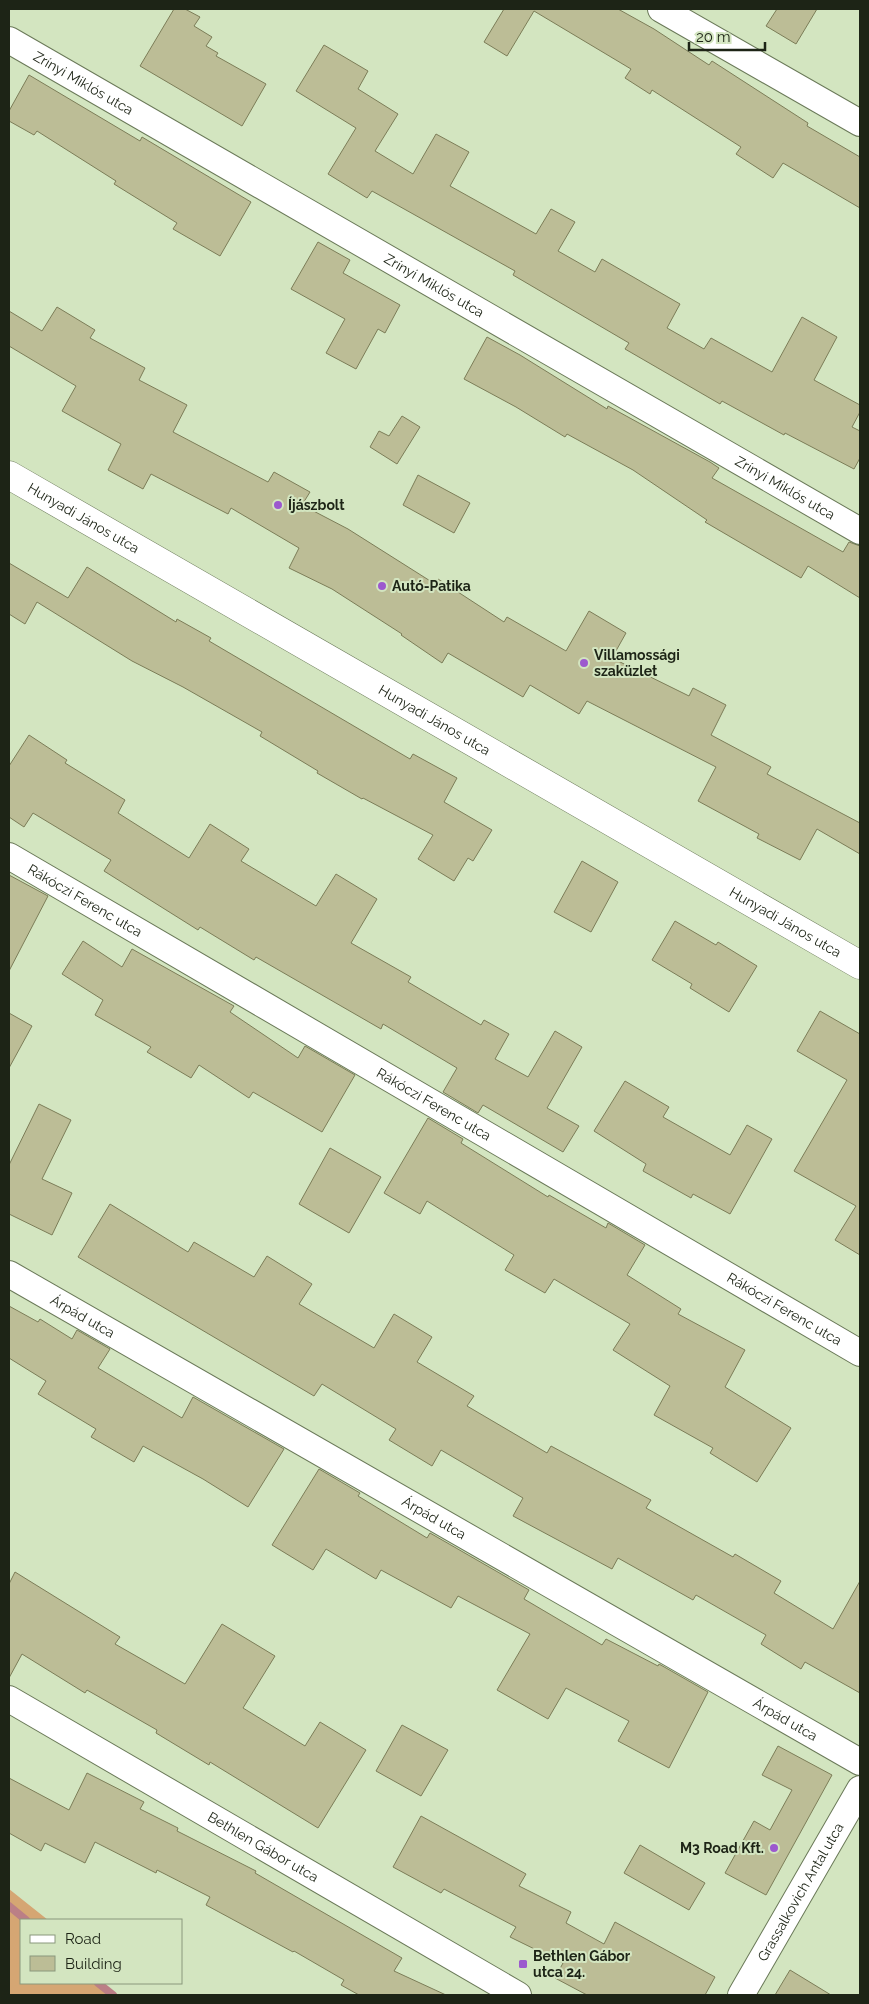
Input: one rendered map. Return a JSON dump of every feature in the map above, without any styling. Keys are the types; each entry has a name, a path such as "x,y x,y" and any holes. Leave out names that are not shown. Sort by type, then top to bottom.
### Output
{"street":[{"path":"661,9 860,123"},
{"name":"Zrínyi Miklós utca","path":"9,40 860,532"},
{"name":"Hunyadi János utca","path":"9,475 860,965"},
{"name":"Rákóczi Ferenc utca","path":"9,856 860,1353"},
{"name":"Árpád utca","path":"9,1274 860,1762"},
{"name":"Bethlen Gábor utca","path":"9,1699 518,1995"},
{"name":"Grassalkovich Antal utca","path":"741,1995 860,1792"}],"shaded area":[{"path":"9,1889 47,1919 20,1919 20,1984 96,1984 113,1995 9,1995"}],"building":[{"path":"174,9 185,9 200,17 194,26 212,37 206,46 218,53 216,56 266,84 242,126 140,66"},
{"path":"504,9 618,9 654,29 709,65 712,61 808,123 807,126 860,157 860,208 783,163 773,178 736,154 741,147 652,90 650,94 625,78 631,69 534,11 507,56 484,42"},
{"path":"777,9 817,9 796,44 766,26"},
{"path":"324,45 368,71 358,89 398,114 375,151 413,174 436,134 469,152 450,186 536,234 551,209 575,222 558,251 595,272 602,259 680,304 667,328 704,349 711,338 772,372 802,317 837,337 814,380 860,405 860,412 852,427 860,431 860,458 854,469 785,433 784,435 722,401 720,404 625,349 629,343 513,275 515,271 372,191 367,198 328,174 356,128 296,91"},
{"path":"29,75 140,141 142,137 251,202 220,256 173,229 177,223 114,184 116,181 37,131 34,135 9,121 9,111"},
{"path":"318,242 350,260 343,273 400,305 385,333 378,329 356,369 326,353 345,319 291,289"},
{"path":"57,307 95,330 90,338 145,368 139,380 187,405 173,432 268,482 274,472 310,492 302,505 348,529 435,584 438,579 504,622 507,617 566,651 589,611 626,633 612,658 689,696 693,688 726,705 711,735 771,767 767,774 860,823 860,854 817,829 800,860 757,838 759,834 698,801 716,767 587,701 579,714 530,685 523,697 448,653 442,663 402,634 332,589 289,568 299,548 231,508 228,514 151,474 143,489 108,470 121,444 62,411 76,386 9,346 9,311 42,331"},
{"path":"487,337 520,355 607,409 608,406 710,462 719,468 712,478 843,552 849,542 860,546 860,598 808,566 801,578 705,522 707,520 633,470 567,434 565,437 516,407 464,379"},
{"path":"402,416 420,427 397,464 370,447 379,431 389,436"},
{"path":"418,475 470,503 454,533 403,505"},
{"path":"9,563 68,598 87,567 176,622 177,619 211,638 209,641 410,759 413,754 457,778 444,802 492,830 473,861 468,858 454,881 418,859 433,835 362,799 317,773 318,771 260,736 262,732 183,687 132,661 37,602 25,624 9,614"},
{"path":"29,735 67,760 65,763 125,800 118,813 189,858 210,824 249,849 241,861 316,906 336,874 377,899 351,943 411,977 408,982 481,1025 484,1020 509,1034 495,1059 528,1077 555,1031 582,1047 547,1108 579,1126 563,1152 483,1105 478,1113 443,1092 457,1068 383,1024 381,1029 256,957 254,960 200,927 198,930 104,871 111,860 33,813 24,827 9,817 9,766"},
{"path":"582,861 618,882 591,932 554,912"},
{"path":"9,875 48,896 9,971"},
{"path":"675,921 716,945 718,942 757,966 729,1012 690,988 692,984 652,960"},
{"path":"83,941 122,967 132,949 234,1006 230,1012 298,1058 305,1046 355,1075 322,1132 253,1092 249,1098 199,1065 191,1078 147,1052 151,1047 95,1015 103,1000 62,974"},
{"path":"820,1011 860,1034 860,1255 835,1240 856,1206 794,1171 847,1080 797,1051"},
{"path":"9,1013 32,1026 9,1068"},
{"path":"625,1081 669,1107 663,1117 730,1155 747,1125 772,1139 730,1214 693,1194 691,1198 643,1171 646,1164 594,1131"},
{"path":"39,1104 71,1120 42,1179 72,1193 52,1235 9,1214 9,1165"},
{"path":"428,1118 463,1139 461,1143 548,1197 549,1195 606,1228 608,1223 645,1245 627,1275 681,1309 678,1314 745,1350 725,1387 791,1428 757,1482 710,1453 713,1448 654,1415 670,1386 613,1350 630,1324 554,1279 545,1293 505,1270 514,1255 427,1201 420,1214 384,1193"},
{"path":"330,1148 381,1177 349,1233 299,1204"},
{"path":"110,1204 188,1252 194,1242 254,1277 267,1256 312,1284 299,1304 374,1348 394,1314 432,1337 417,1362 474,1396 467,1406 547,1453 551,1446 651,1500 646,1508 733,1557 735,1554 781,1581 774,1593 833,1629 860,1581 860,1693 805,1662 801,1669 761,1644 766,1635 696,1595 693,1600 618,1558 612,1569 513,1516 523,1498 441,1450 432,1466 389,1440 396,1429 322,1384 314,1396 78,1257"},
{"path":"9,1306 38,1322 40,1319 72,1339 77,1330 110,1349 98,1368 182,1418 193,1397 284,1449 248,1507 203,1479 143,1446 134,1462 91,1437 96,1429 38,1394 46,1381 9,1358"},
{"path":"319,1469 360,1493 358,1496 427,1538 430,1533 529,1590 524,1599 602,1645 606,1639 658,1666 659,1664 708,1692 669,1768 618,1741 629,1721 566,1688 548,1719 497,1690 530,1634 458,1596 451,1608 381,1570 376,1579 326,1549 313,1570 272,1545"},
{"path":"15,1572 120,1637 115,1644 185,1684 222,1624 275,1656 243,1708 305,1746 320,1722 366,1750 318,1828 210,1762 209,1765 156,1733 157,1730 87,1690 85,1693 22,1654 9,1678 9,1584"},
{"path":"402,1725 448,1750 421,1796 376,1771"},
{"path":"778,1746 832,1775 766,1895 725,1873 754,1821 770,1830 792,1790 762,1775"},
{"path":"87,1773 144,1802 140,1809 178,1828 177,1831 256,1871 255,1873 402,1958 394,1971 446,1995 359,1995 341,1985 344,1980 294,1951 206,1905 210,1897 157,1870 156,1873 95,1842 85,1863 45,1843 41,1851 9,1833 9,1778 69,1810"},
{"path":"421,1816 526,1874 519,1886 571,1912 566,1923 604,1944 615,1922 715,1977 705,1995 587,1995 555,1978 563,1963 510,1937 516,1927 444,1889 441,1893 393,1867"},
{"path":"640,1845 705,1883 689,1910 624,1873"},
{"path":"790,1970 831,1995 775,1995"}],"waterway":[{"path":"9,1906 25,1919"},
{"path":"99,1984 113,1995"}],"place":[{"name":"Íjászbolt","path":"278,505"},
{"name":"Autó-Patika","path":"382,586"},
{"name":"Villamossági szaküzlet","path":"584,663"},
{"name":"M3 Road Kft.","path":"774,1848"},
{"name":"Bethlen Gábor utca 24.","path":"523,1964"}]}
